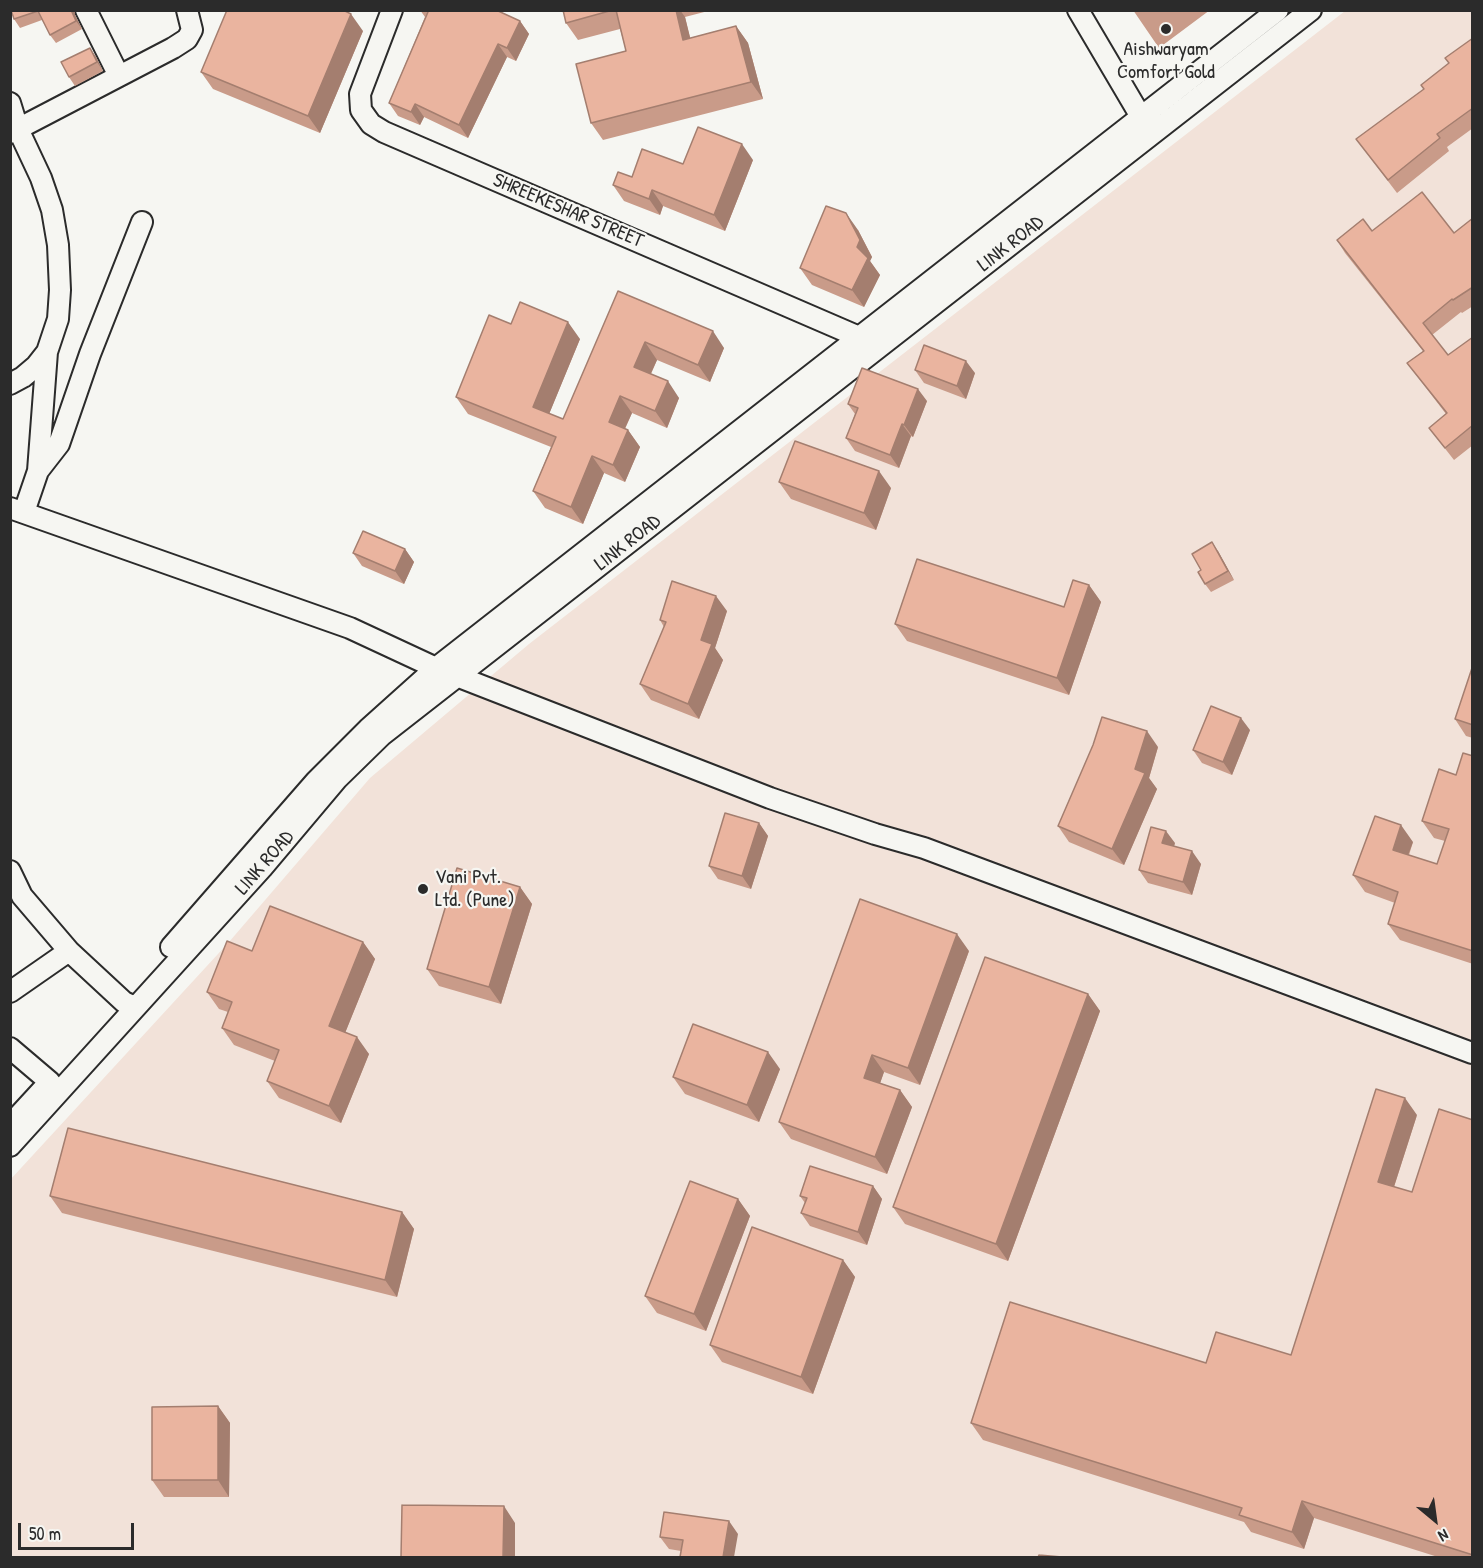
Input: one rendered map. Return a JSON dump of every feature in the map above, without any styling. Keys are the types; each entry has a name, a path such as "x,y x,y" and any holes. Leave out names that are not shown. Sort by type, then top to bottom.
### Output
{"street":[{"path":"86,10 119,76"},
{"path":"14,131 187,39 192,30 188,10"},
{"name":"SHREEKESHAR STREET","path":"392,10 360,94 361,110 371,124 384,132 860,337 872,353"},
{"path":"1078,10 1152,135"},
{"name":"LINK ROAD","path":"10,1146 316,781 368,729 435,668 1278,10"},
{"name":"LINK ROAD","path":"10,1125 262,868 337,779 382,735 1311,10"},
{"path":"10,103 14,131 41,178 56,225 59,304 54,333 47,352 38,471"},
{"path":"142,222 90,354 59,444 38,471 17,510 350,627 435,668 770,798 875,834 924,848 1473,1053"},
{"path":"10,384 36,366 47,352"},
{"path":"10,871 22,896 69,951 130,1004"},
{"path":"10,992 69,951"},
{"path":"11,1048 50,1082"}],"shaded area":[{"path":"1345,11 1472,11 1472,1557 11,1557 10,1180 229,942 370,778 529,644"}],"building":[{"path":"11,10 71,10 76,21 50,35 38,11 14,19"},
{"path":"227,10 343,10 351,14 308,116 201,72"},
{"path":"425,10 496,10 520,21 507,48 498,44 459,125 415,104 411,112 389,103 428,12"},
{"path":"563,10 613,10 566,23"},
{"path":"616,10 676,10 683,40 736,26 751,82 591,123 576,64 626,51"},
{"path":"1473,38 1473,108 1437,134 1440,138 1388,180 1356,139 1424,89 1421,85 1449,63 1445,58"},
{"path":"90,48 97,62 69,77 61,62"},
{"path":"698,127 742,144 714,215 652,190 649,199 613,185 618,172 632,177 642,149 683,164"},
{"path":"1422,192 1454,233 1473,218 1473,287 1452,299 1423,323 1448,355 1473,337 1473,425 1445,448 1429,428 1447,413 1407,363 1424,351 1337,240 1363,219 1372,231"},
{"path":"826,206 846,213 860,240 857,247 868,258 852,290 800,268"},
{"path":"618,291 713,331 698,365 645,342 634,367 668,381 655,411 620,396 609,422 628,430 613,465 592,456 571,507 533,491 556,437 456,397 489,315 511,324 520,302 568,322 533,407 563,419"},
{"path":"924,345 966,361 957,386 915,370"},
{"path":"862,368 918,389 890,455 846,438 858,408 848,404"},
{"path":"795,441 879,471 864,513 779,482"},
{"path":"363,531 405,549 395,571 353,553"},
{"path":"1212,542 1228,571 1205,584 1198,572 1201,570 1192,554"},
{"path":"917,559 1064,607 1073,580 1089,585 1057,678 895,624"},
{"path":"672,581 716,596 701,640 712,644 688,704 640,684 666,622 660,620"},
{"path":"1473,665 1473,725 1455,719"},
{"path":"1211,706 1241,718 1223,762 1193,750"},
{"path":"1102,717 1147,731 1135,769 1145,773 1112,849 1058,826 1093,745"},
{"path":"1463,753 1473,756 1473,951 1388,924 1398,892 1353,875 1375,816 1401,825 1393,850 1437,864 1449,829 1422,821 1439,769 1456,775"},
{"path":"725,813 759,823 742,876 709,866"},
{"path":"1151,827 1166,831 1162,843 1192,851 1183,882 1139,870"},
{"path":"457,868 520,887 489,987 427,969"},
{"path":"860,899 957,934 908,1068 872,1055 864,1078 900,1090 875,1157 779,1122"},
{"path":"270,906 363,942 329,1026 357,1037 329,1106 267,1081 279,1050 222,1028 232,1002 207,992 227,941 252,951"},
{"path":"985,957 1088,994 996,1244 893,1207"},
{"path":"693,1024 768,1052 747,1105 673,1077"},
{"path":"1376,1089 1405,1098 1378,1182 1412,1192 1439,1109 1473,1120 1473,1555 1302,1501 1292,1532 1239,1515 1242,1508 971,1423 1010,1302 1206,1363 1216,1332 1291,1355"},
{"path":"68,1128 402,1212 385,1280 50,1196"},
{"path":"810,1166 873,1186 858,1232 801,1213 807,1198 800,1196"},
{"path":"690,1181 738,1199 694,1314 645,1296"},
{"path":"752,1227 843,1260 801,1377 710,1345"},
{"path":"218,1406 218,1480 152,1480 152,1407"},
{"path":"402,1505 504,1506 503,1557 401,1557"},
{"path":"664,1512 729,1521 723,1557 680,1557 683,1540 660,1537"},
{"path":"1039,1555 1062,1557 1038,1557"}],"place":[{"name":"Aishwaryam Comfort Gold","path":"1166,29"},
{"name":"Vani Pvt. Ltd. (Pune)","path":"423,889"}]}
